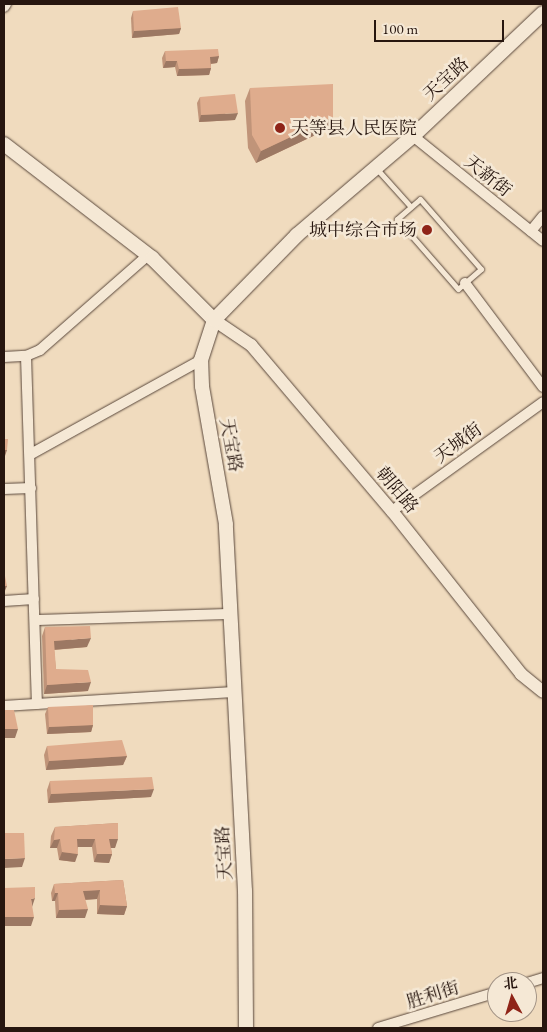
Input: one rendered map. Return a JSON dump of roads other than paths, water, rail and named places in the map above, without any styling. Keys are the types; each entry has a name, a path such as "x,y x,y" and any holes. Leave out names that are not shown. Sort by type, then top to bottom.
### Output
{"main road":[{"name":"天宝路","path":"246,1028 245,891 233,692 226,524 202,386 201,360 214,320 297,236 413,136 543,13"},
{"path":"4,144 148,255 214,320"}],"street":[{"name":"天新街","path":"413,136 543,241"},
{"path":"531,232 543,216"},
{"path":"4,357 26,356 40,350 148,255"},
{"path":"465,283 543,387"},
{"name":"朝阳路","path":"214,320 251,345 392,511 521,674 543,692"},
{"path":"26,356 37,704"},
{"path":"30,454 201,360"},
{"name":"天城街","path":"392,511 543,402"},
{"path":"4,489 31,488"},
{"path":"4,601 34,599"},
{"path":"35,620 230,614"},
{"path":"4,706 233,692"},
{"name":"胜利街","path":"378,1028 487,995"}],"lane":[{"path":"376,168 411,207"},
{"path":"420,199 481,269 458,288 397,219 411,207 420,199"}],"place":[{"name":"天等县人民医院","path":"280,128"},
{"name":"城中综合市场","path":"427,230"}]}
